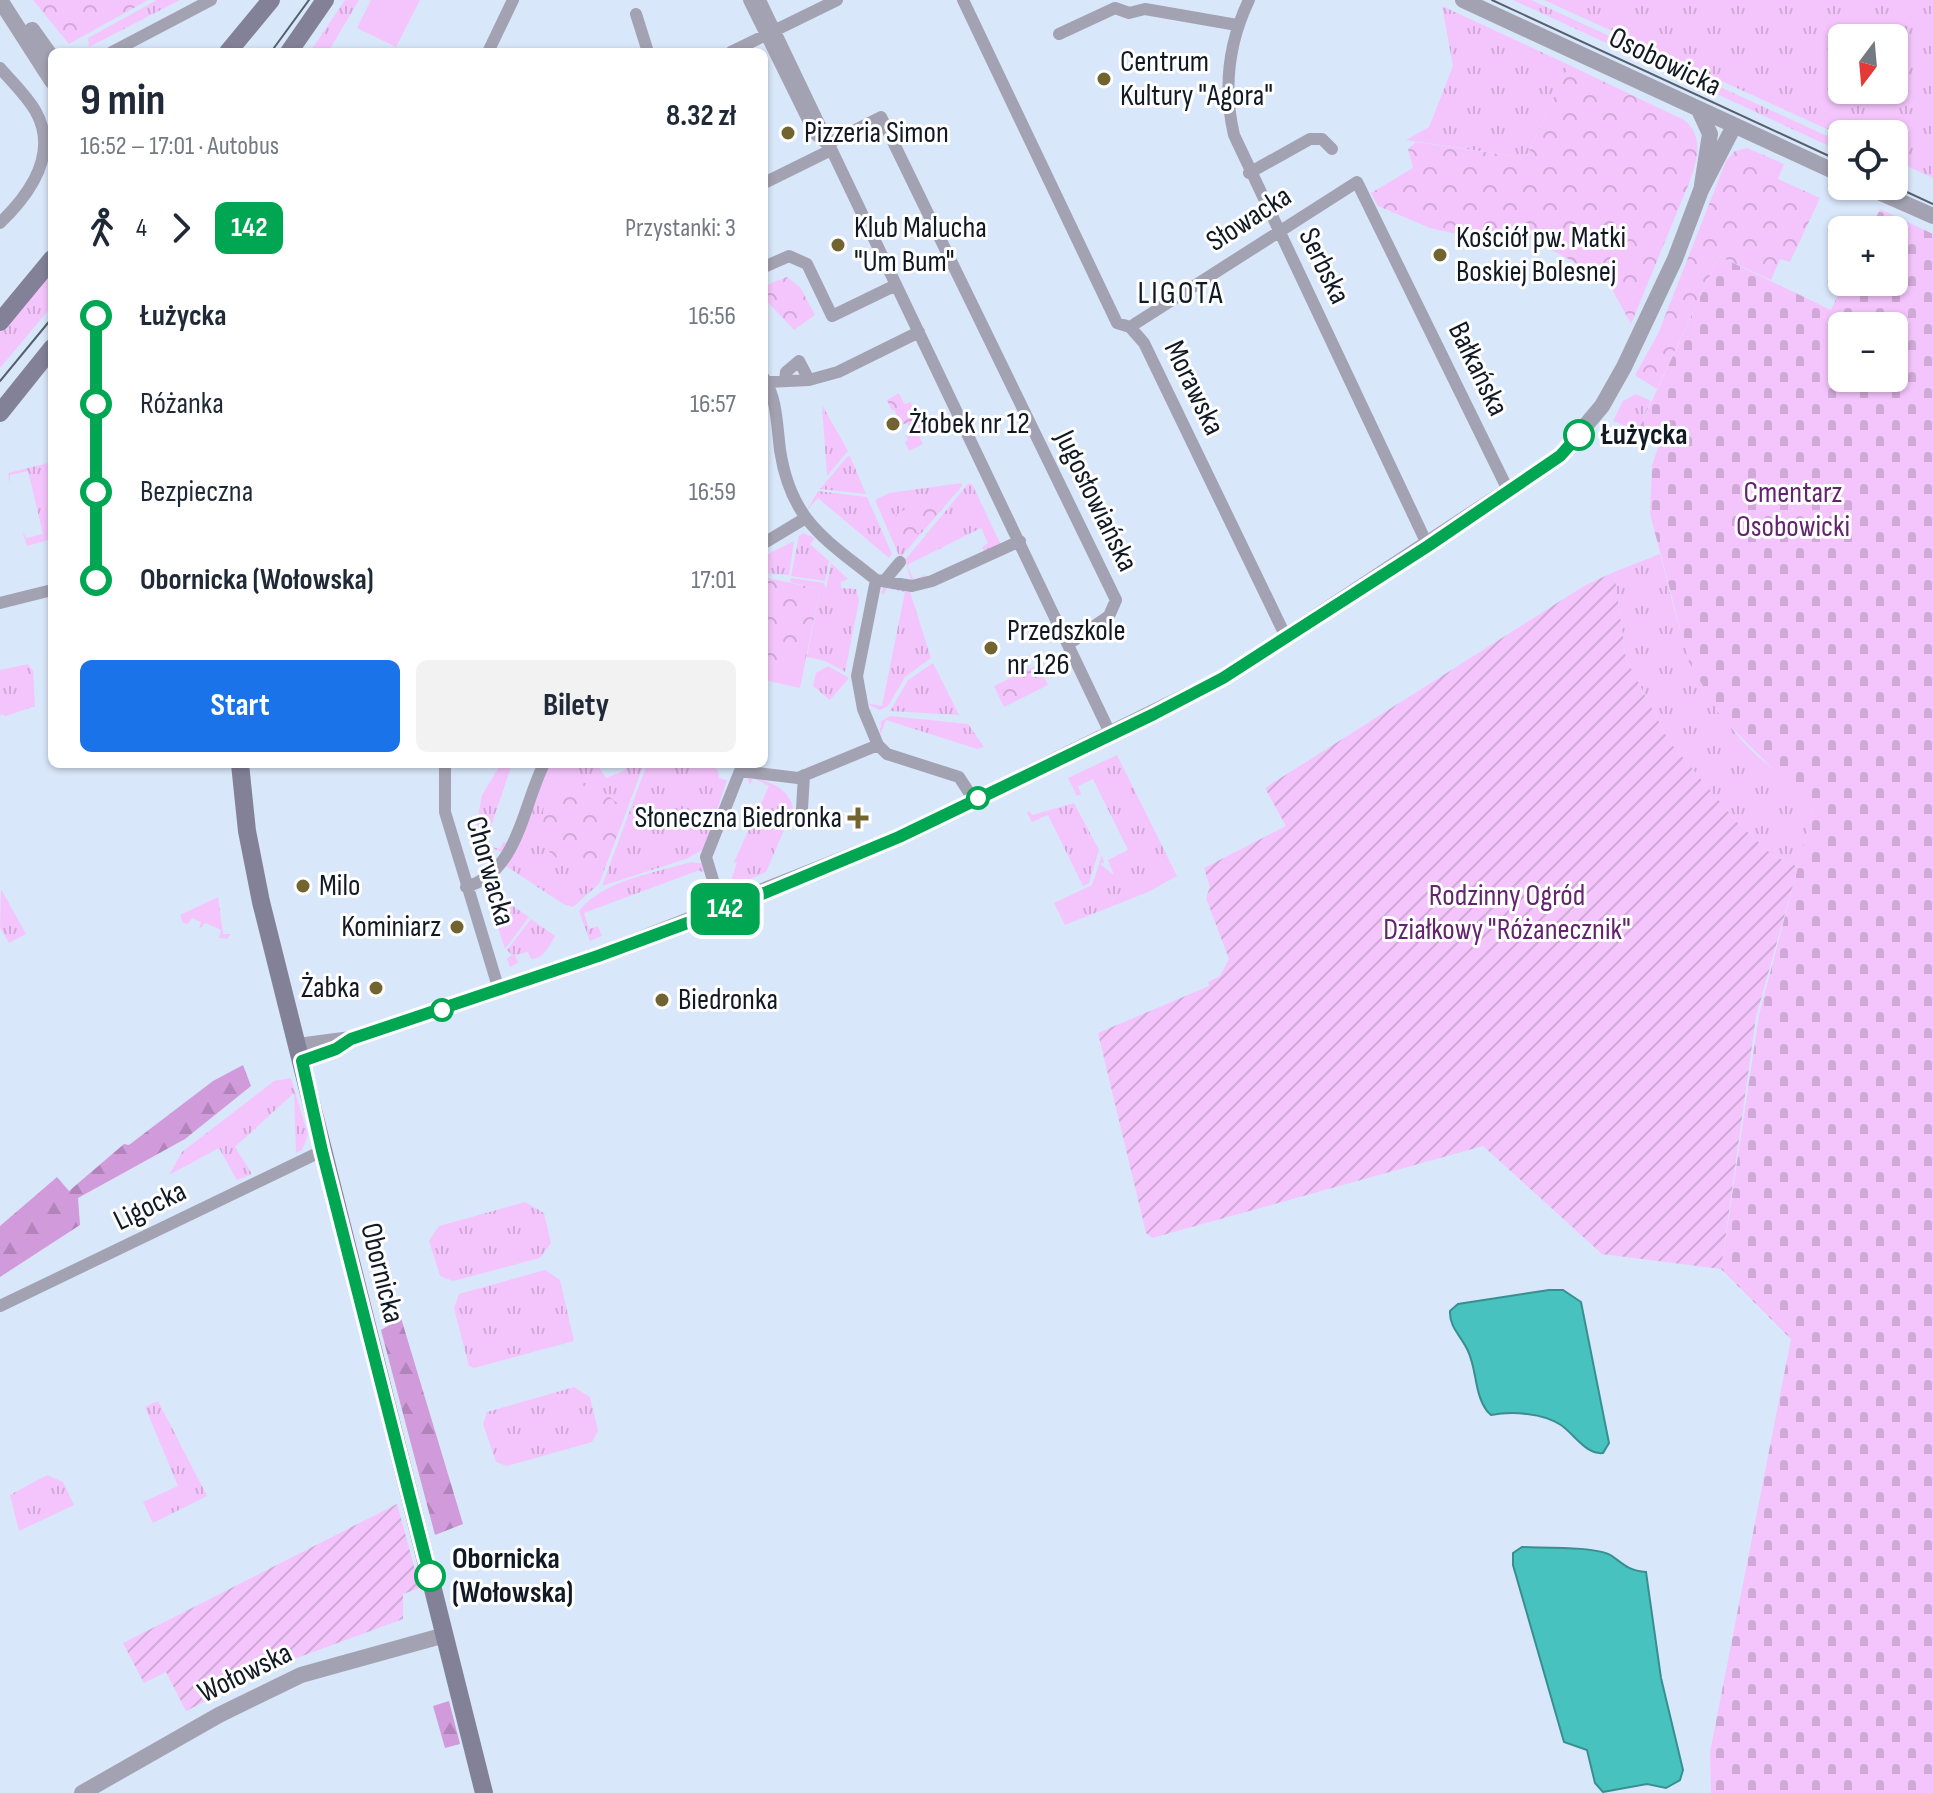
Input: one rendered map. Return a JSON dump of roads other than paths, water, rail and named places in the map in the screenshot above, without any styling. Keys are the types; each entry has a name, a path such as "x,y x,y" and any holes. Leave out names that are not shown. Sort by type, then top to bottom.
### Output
{"main road":[{"path":"231,48 271,0"},
{"path":"292,48 325,0"},
{"path":"0,322 48,264"},
{"path":"0,413 48,353"},
{"name":"Obornicka","path":"241,768 257,883 484,1793"}],"street":[{"path":"1,0 27,23 48,52"},
{"path":"1,0 48,75"},
{"path":"119,48 190,6 211,0"},
{"path":"490,48 513,0"},
{"path":"749,0 771,32"},
{"path":"760,0 815,134 829,147 1070,643 1111,735"},
{"path":"739,48 837,0"},
{"name":"Morawska","path":"963,0 1117,323 1130,327 1144,343 1286,637"},
{"name":"Serbska","path":"1249,0 1237,25 1229,61 1227,92 1234,135 1249,173 1428,546"},
{"name":"Osobowicka","path":"1463,0 1828,169"},
{"path":"1059,34 1115,8 1129,13 1145,9 1237,25"},
{"path":"636,14 647,48"},
{"path":"0,68 36,112 42,138 36,181 0,223"},
{"path":"1699,110 1710,134 1701,190"},
{"name":"Jugosłowiańska","path":"829,147 881,117 1110,587 1116,600 1109,616 1070,643"},
{"path":"1710,134 1734,126"},
{"path":"300,1053 499,990 722,910 899,837 1223,678 1428,546 1560,456 1602,406 1647,321 1701,190 1734,126"},
{"path":"1249,173 1310,139 1322,139 1332,149"},
{"path":"768,181 829,147"},
{"name":"Słowacka","path":"1130,327 1357,182"},
{"name":"Bałkańska","path":"1357,182 1509,492"},
{"path":"1897,200 1933,216"},
{"path":"768,265 789,256 807,264 832,316 896,285"},
{"path":"768,380 809,380 838,372 919,332"},
{"path":"785,380 786,372 799,361 809,380"},
{"path":"768,390 783,467 804,519 880,580 912,586 932,581 1020,541"},
{"path":"768,541 804,519"},
{"path":"900,562 880,580 857,676 863,709 878,745 887,754 959,777 974,800"},
{"path":"0,603 48,591"},
{"path":"734,768 791,779 878,745"},
{"name":"Chorwacka","path":"445,768 445,812 499,990"},
{"path":"466,887 483,882 503,862 514,842 542,768"},
{"path":"722,910 706,857 740,771"},
{"path":"802,809 804,775"},
{"name":"Ligocka","path":"0,1306 322,1151"},
{"name":"Wołowska","path":"82,1793 288,1681 445,1635"}],"tram line":[{"path":"274,48 309,0"},
{"path":"1492,0 1828,156"},
{"path":"1908,192 1933,204"},
{"path":"0,381 48,323"}],"place":[{"name":"Centrum Kultury \"Agora\"","path":"1104,79"},
{"name":"Pizzeria Simon","path":"788,133"},
{"name":"Klub Malucha \"Um Bum\"","path":"838,245"},
{"name":"Kościół pw. Matki Boskiej Bolesnej","path":"1440,255"},
{"name":"Żłobek nr 12","path":"893,424"},
{"name":"Łużycka","path":"1579,435"},
{"name":"Przedszkole nr 126","path":"991,648"},
{"name":"Słoneczna Biedronka","path":"858,818"},
{"name":"Milo","path":"303,886"},
{"name":"Kominiarz","path":"457,927"},
{"name":"Żabka","path":"376,988"},
{"name":"Biedronka","path":"662,1000"},
{"name":"Obornicka (Wołowska)","path":"430,1576"}],"district":[{"name":"LIGOTA","path":"1181,293"}],"park label":[{"name":"Cmentarz Osobowicki","path":"1793,510"},
{"name":"Rodzinny Ogród Działkowy \"Różanecznik\"","path":"1507,913"}]}
